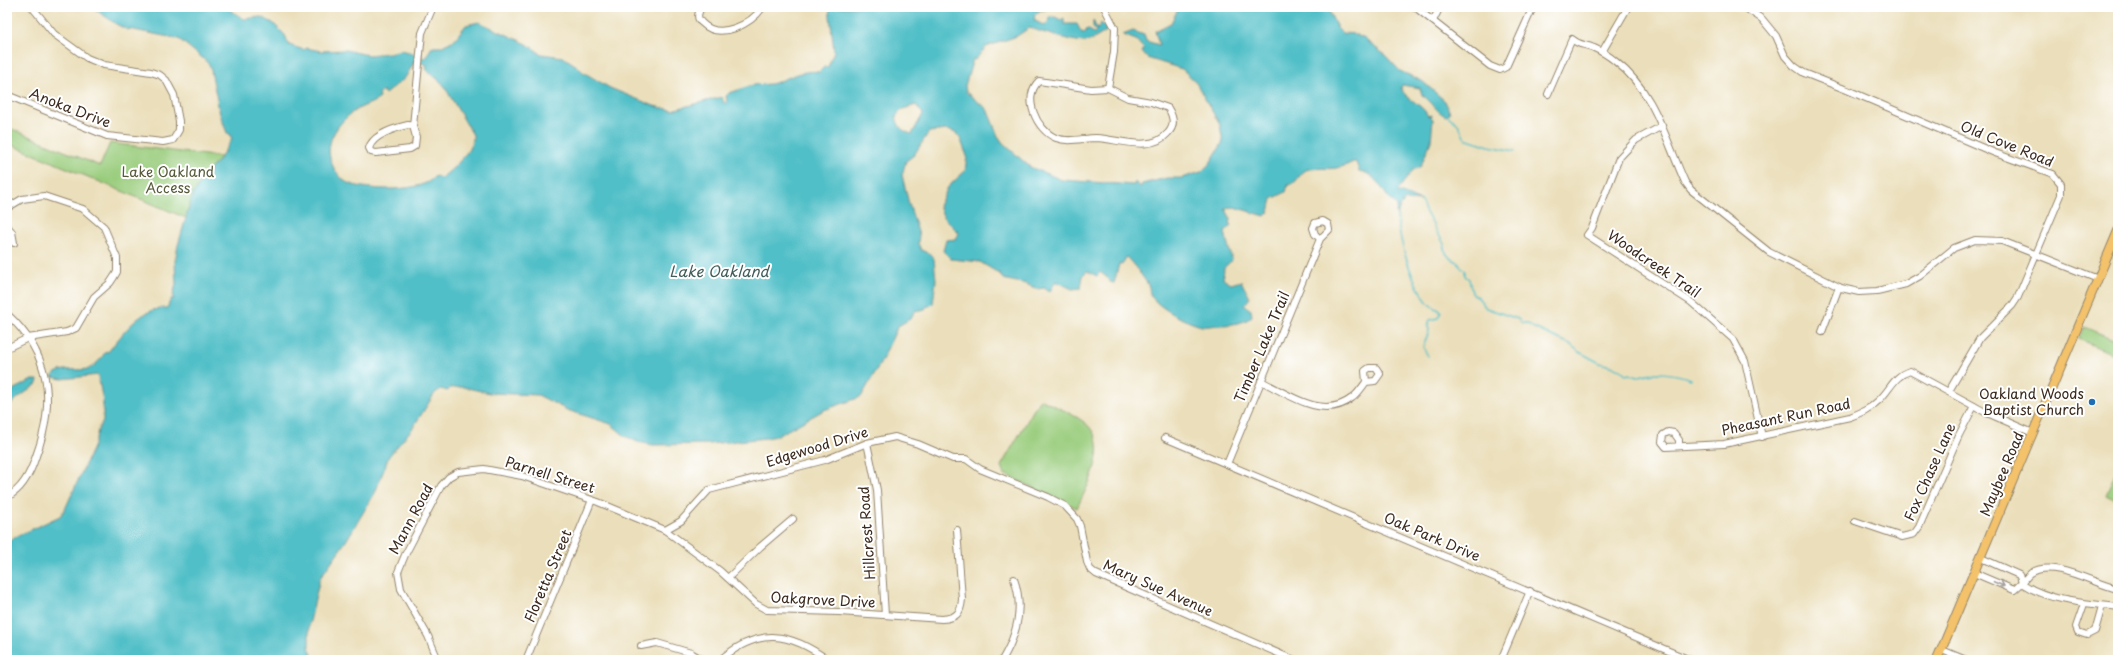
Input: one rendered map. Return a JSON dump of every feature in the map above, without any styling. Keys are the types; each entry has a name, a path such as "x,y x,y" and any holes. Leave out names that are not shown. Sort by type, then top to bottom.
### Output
{"main road":[{"name":"Maybee Road","path":"1937,660 2118,231"}],"street":[{"name":"Anoka Drive","path":"7,95 78,125 114,138 163,142 173,140 179,130 179,121 174,95 166,80 160,75 151,72 104,64 87,58 54,34 32,7"},
{"path":"413,126 404,126 380,136 371,143 368,148 371,152 376,153 410,149 416,142 413,126 424,28 434,7"},
{"path":"701,7 697,15 699,20 708,29 718,32 741,25 752,19 764,7"},
{"path":"1104,7 1115,28 1114,52 1108,88"},
{"path":"1415,7 1490,66 1500,70 1506,68 1533,7"},
{"path":"1433,21 1440,7"},
{"path":"1602,52 1628,7"},
{"name":"Old Cove Road","path":"1744,7 1762,19 1776,36 1785,56 1804,74 1847,90 1995,153 2053,174 2061,184 2061,195 2018,297 2012,306 1980,338 1950,391"},
{"path":"1548,94 1572,39 1579,45 1594,48 1602,52 1628,72 1648,97 1662,126 1685,182 1696,195 1769,252 1839,287 1860,292 1889,290 1906,284 1920,276 1954,248 1975,240 2002,241 2037,253 2098,279"},
{"path":"1039,81 1091,89 1108,88 1128,98 1151,102 1168,108 1173,118 1169,132 1158,142 1152,143 1095,138 1064,141 1050,136 1041,127 1032,108 1030,98 1032,89 1039,81"},
{"name":"Woodcreek Trail","path":"1662,126 1636,140 1619,158 1592,228 1587,235 1691,302 1733,339 1744,361 1762,437"},
{"path":"7,208 22,199 44,196 83,209 104,227 117,258 117,272 110,283 94,297 76,328 67,332 28,338 7,348"},
{"path":"7,226 12,232 14,243"},
{"name":"Timber Lake Trail","path":"1227,464 1320,239"},
{"path":"1822,332 1839,287"},
{"path":"7,314 28,338 44,371 48,394 48,414 40,445 30,473 19,488 7,497"},
{"name":"Pheasant Run Road","path":"1679,445 1724,444 1850,417 1864,411 1885,394 1898,376 1910,371 1950,391 1974,406 2033,433"},
{"path":"1261,381 1300,402 1328,407 1346,403 1354,397 1366,382"},
{"name":"Fox Chase Lane","path":"1855,521 1902,538 1914,534 1919,527 1959,435 1974,406"},
{"name":"Edgewood Drive","path":"665,530 681,521 708,490 825,460 867,443 895,437 918,444 953,459 966,459"},
{"name":"Oak Park Drive","path":"1165,438 1690,660"},
{"name":"Hillcrest Road","path":"867,443 878,490 885,615"},
{"name":"Mary Sue Avenue","path":"966,459 980,469 1048,497 1065,506 1077,519 1080,526 1087,562 1090,569 1102,578 1294,660"},
{"name":"Parnell Street","path":"449,477 464,471 484,469 522,476 592,500 643,521"},
{"name":"Mann Road","path":"438,660 428,636 401,589 398,572 405,555 441,486 449,477"},
{"name":"Floretta Street","path":"526,660 592,500"},
{"path":"728,578 760,546 793,519"},
{"name":"Oakgrove Drive","path":"643,521 665,530 728,578 756,604 767,610 942,619 952,618 957,615 960,610 962,599 957,530"},
{"path":"1981,558 2019,575 2023,584 2039,592 2084,604 2118,607"},
{"path":"1974,573 2014,590 2023,584 2031,573 2040,569 2071,572 2118,589"},
{"path":"1002,660 1010,647 1018,623 1019,599 1014,579"},
{"path":"1501,660 1530,592"},
{"path":"2084,604 2076,627 2078,632 2092,634 2096,628 2102,606"},
{"path":"720,660 731,651 749,643 777,637 800,642 828,660"},
{"path":"641,646 657,643 691,653 703,660"},
{"path":"1942,650 1966,660"}],"green space":[{"name":"Lake Oakland Access","path":"7,127 100,166 110,143 221,157 205,176 190,203 186,218 7,143"},
{"path":"2084,327 2118,341 2118,356 2078,339"},
{"path":"1040,399 1084,422 1092,431 1097,441 1096,464 1087,488 1077,508 1004,474 1001,466"},
{"path":"2118,466 2118,501 2106,495"}],"water":[{"name":"Lake Oakland","path":"92,7 225,7 244,19 261,17 273,23 285,35 289,45 304,50 306,48 321,51 345,50 368,55 401,50 413,53 417,57 425,58 432,47 440,47 454,40 466,25 479,22 527,44 541,54 563,57 583,72 610,88 654,106 672,110 722,97 724,103 727,103 726,96 729,93 753,85 775,83 802,73 813,71 819,72 824,67 828,67 834,51 829,7 1050,7 1035,14 1034,20 1043,25 1048,23 1049,17 1055,17 1061,20 1064,18 1064,24 1077,24 1081,32 1085,33 1087,29 1094,33 1096,31 1093,28 1093,20 1097,30 1101,23 1108,30 1093,39 1083,42 1062,38 1029,28 1017,36 986,47 975,60 973,59 965,86 966,92 987,109 998,136 1003,143 1030,167 1062,180 1134,185 1135,182 1140,187 1142,184 1167,178 1182,178 1201,172 1210,163 1223,142 1220,125 1195,81 1182,69 1147,58 1142,52 1144,49 1136,40 1123,35 1133,31 1144,35 1146,41 1159,45 1155,31 1171,23 1179,7 1326,7 1337,28 1342,33 1354,34 1363,38 1385,55 1400,71 1422,81 1445,101 1450,113 1446,116 1439,112 1429,100 1422,95 1420,88 1402,85 1401,88 1406,96 1422,108 1428,116 1432,115 1431,118 1433,119 1431,141 1421,166 1413,170 1397,191 1421,201 1406,200 1400,206 1397,216 1397,205 1389,198 1373,177 1359,171 1356,162 1336,168 1306,170 1294,183 1288,185 1286,192 1272,199 1269,212 1265,216 1234,207 1225,208 1231,219 1229,222 1231,226 1225,232 1232,260 1224,268 1223,279 1231,284 1241,281 1250,298 1244,305 1251,310 1252,316 1238,323 1206,326 1202,326 1181,318 1159,304 1150,294 1149,286 1126,257 1122,265 1119,264 1114,283 1110,282 1109,279 1100,272 1097,276 1087,271 1083,275 1081,288 1072,289 1056,281 1050,291 1044,288 1037,289 1026,284 1003,279 1000,274 980,262 951,259 943,251 946,240 956,239 959,233 944,218 939,206 948,187 965,171 967,156 960,138 956,133 947,130 929,132 914,155 906,161 902,175 919,235 918,243 921,250 930,254 934,259 936,280 933,303 925,309 915,311 910,319 898,326 880,364 861,397 824,410 777,436 709,444 653,445 638,442 625,436 611,424 567,410 538,395 490,393 463,387 450,388 447,391 441,389 435,393 412,429 389,456 375,493 346,541 320,578 309,626 309,647 314,660 7,660 7,541 60,516 66,507 94,445 99,427 103,422 103,402 98,375 62,379 52,377 60,371 82,370 92,367 140,317 157,309 167,308 171,299 175,298 173,296 176,284 175,261 178,245 193,194 205,176 221,157 232,139 229,133 227,133 220,114 210,66 206,61 179,39 128,30 116,24","holes":["415,61 427,65 426,69 443,84 473,135 473,141 470,147 462,159 441,178 435,176 429,182 419,185 407,188 381,189 356,186 346,182 336,172 331,163 329,148 333,135 341,123 351,113 380,98 379,93 383,91 385,94 405,78","916,105 923,114 912,134 901,128 896,116 903,109"]},
{"path":"32,380 38,380 37,384 14,401 7,410 7,396 14,389"}],"waterway":[{"path":"1447,115 1458,124 1465,138 1489,146 1515,151"},
{"path":"1421,200 1425,211 1444,244 1446,253 1450,258 1458,262 1465,270 1465,276 1469,279 1472,293 1477,296 1486,308 1518,319 1522,323 1527,323 1534,328 1570,344 1579,352 1600,363 1621,369 1626,375 1629,374 1638,377 1663,373 1691,379"},
{"path":"1397,216 1407,262 1416,284 1428,303 1441,312 1438,318 1430,320 1428,325 1429,331 1423,347 1428,356"}],"place":[{"name":"Oakland Woods Baptist Church","path":"2092,402"}]}
